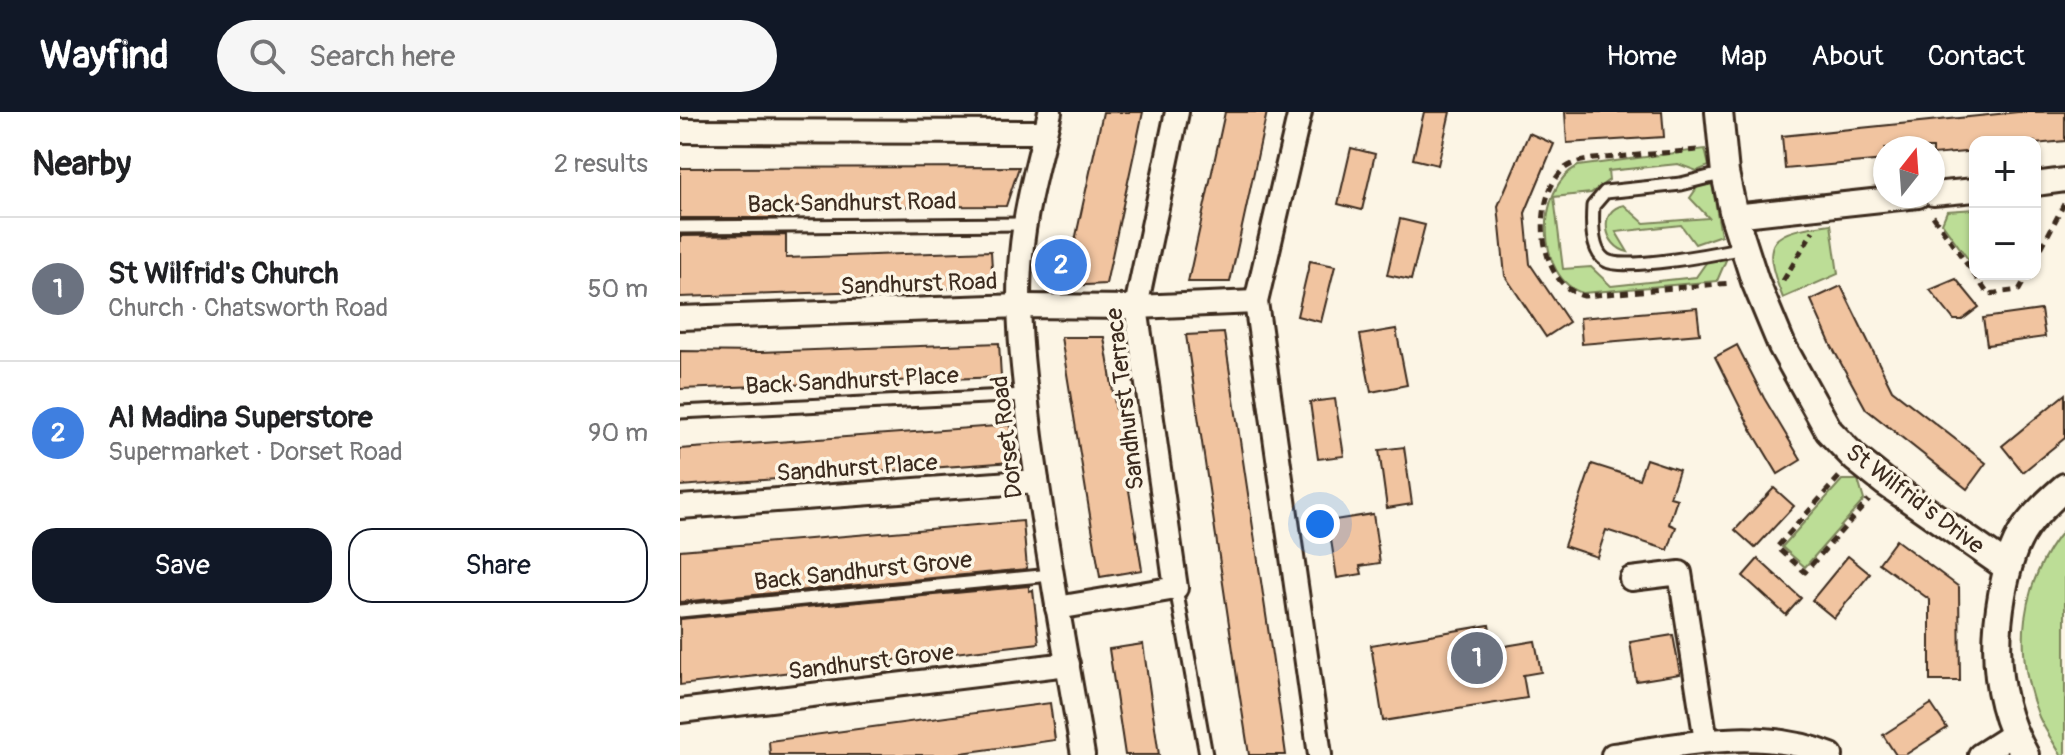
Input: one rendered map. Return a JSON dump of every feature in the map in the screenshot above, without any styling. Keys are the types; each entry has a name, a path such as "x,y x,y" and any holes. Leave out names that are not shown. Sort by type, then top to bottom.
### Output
{"street":[{"name":"Sandhurst Terrace","path":"1176,588 1136,307 1177,112"},
{"path":"1300,112 1256,302 1320,755"},
{"name":"St Wilfrid's Drive","path":"1719,112 1734,216 1755,281 1804,389 1829,431 1855,458 1885,482 2007,567"},
{"path":"680,131 1048,122"},
{"name":"Dorset Road","path":"1048,122 1025,224 1020,257 1020,306 1026,395 1037,481 1083,755"},
{"path":"2041,183 2065,180"},
{"path":"1945,193 1969,191"},
{"path":"1734,216 1873,201"},
{"name":"Sandhurst Road","path":"680,318 1020,306 1136,307 1256,302"},
{"name":"Sandhurst Place","path":"680,507 1037,481"},
{"path":"1980,755 2019,745 1999,683 1996,631 2007,567 2025,528 2065,487"},
{"path":"1631,579 1680,573 1706,741"},
{"path":"1057,608 1176,588"},
{"name":"Sandhurst Grove","path":"680,711 1068,664"},
{"path":"1613,755 1706,741 1751,738 1777,740 1831,755"}],"lane":[{"path":"1724,161 1681,184 1605,192 1593,206 1595,247 1604,259 1618,264 1690,258 1744,248"},
{"name":"Back Sandhurst Road","path":"680,227 1025,224"},
{"name":"Back Sandhurst Place","path":"680,412 1026,395"},
{"name":"Back Sandhurst Grove","path":"680,611 1051,575"},
{"name":"Sandhurst Terrace","path":"1176,588 1206,755"}],"path":[{"path":"1724,161 1593,159 1577,162 1566,167 1549,192 1543,222 1544,241 1555,274 1568,290 1584,296 1755,281"},
{"path":"2041,249 2065,203"},
{"path":"1766,310 1828,206"},
{"path":"1927,208 1969,267"},
{"path":"1978,280 1988,294 2019,290 2025,280"},
{"path":"1855,458 1777,547 1805,572 1885,482"}],"green space":[{"path":"1705,149 1709,166 1697,171 1678,164 1608,171 1609,180 1591,193 1554,197 1563,269 1591,267 1611,286 1696,277 1708,260 1725,253 1726,260 1717,281 1583,293 1568,284 1556,270 1549,252 1547,232 1548,212 1554,193 1564,177 1578,166"},
{"path":"1712,183 1721,235 1695,244 1681,225 1616,232 1628,252 1620,249 1609,236 1607,221 1610,214 1624,205 1644,223 1709,218 1690,198 1699,185"},
{"path":"1969,209 1969,261 1942,223 1947,211"},
{"path":"1831,224 1838,274 1783,298 1772,262 1776,241 1795,230"},
{"path":"1842,480 1858,480 1864,500 1805,567 1782,547"},
{"path":"2065,528 2065,755 2061,755 2039,717 2026,668 2024,643 2025,619 2038,572"}],"building":[{"path":"1103,112 1143,112 1106,284 1065,286 1050,283 1057,246 1073,250"},
{"path":"1225,112 1267,112 1230,282 1188,282"},
{"path":"1424,112 1450,112 1438,165 1413,159"},
{"path":"1565,112 1662,112 1664,137 1567,143"},
{"path":"2018,112 2065,112 2065,141 2041,143 2041,136 1969,136 1969,152 1945,154 1945,136 1873,136 1873,161 1785,169 1782,136"},
{"path":"1529,133 1554,144 1525,213 1530,264 1569,322 1546,337 1505,276 1498,206"},
{"path":"1351,148 1375,154 1362,210 1338,204"},
{"path":"1019,167 1006,206 785,207 786,218 680,218 680,168"},
{"path":"1400,219 1425,225 1411,280 1387,275"},
{"path":"786,235 786,258 991,251 993,287 680,297 680,236"},
{"path":"1310,261 1335,266 1321,322 1297,316"},
{"path":"1956,279 1979,307 1962,320 1954,320 1930,290"},
{"path":"1841,286 1892,390 1986,463 1967,489 1866,409 1831,345 1811,300"},
{"path":"1697,308 1700,334 1582,344 1580,318"},
{"path":"2041,310 2045,337 1987,345 1983,318"},
{"path":"1396,329 1407,385 1371,392 1360,335"},
{"path":"1224,333 1286,755 1249,755 1186,335"},
{"path":"1061,337 1104,337 1142,570 1100,577"},
{"path":"999,343 1001,377 680,389 680,351 761,352"},
{"path":"1737,345 1801,460 1778,474 1751,429 1715,357"},
{"path":"2065,394 2065,438 2023,472 2002,446"},
{"path":"1335,399 1344,456 1318,459 1310,402"},
{"path":"1010,425 1012,462 680,486 680,449"},
{"path":"1404,447 1412,504 1387,508 1379,450"},
{"path":"1646,459 1679,470 1670,497 1677,499 1669,524 1676,527 1668,550 1606,530 1597,557 1564,546 1592,464 1639,479"},
{"path":"1774,488 1794,506 1755,548 1735,530"},
{"path":"1373,514 1380,563 1360,566 1362,574 1337,578 1328,521"},
{"path":"1023,521 1027,569 680,602 680,550"},
{"path":"1896,540 1959,587 1960,681 1930,681 1930,600 1879,563"},
{"path":"1848,556 1870,574 1834,618 1812,600"},
{"path":"1758,559 1801,598 1786,615 1743,576"},
{"path":"1029,586 1029,591 1033,590 1039,643 680,685 680,619"},
{"path":"1489,625 1493,648 1535,641 1541,672 1523,675 1527,698 1383,721 1371,645"},
{"path":"1673,635 1680,674 1636,681 1630,642"},
{"path":"1143,644 1159,755 1125,755 1109,649"},
{"path":"1050,703 1055,740 947,755 770,755 769,741"},
{"path":"1931,704 1947,728 1905,755 1896,755 1883,735"}],"place":[{"name":"Al Madina Superstore","path":"1061,265"},
{"name":"St Wilfrid's Church","path":"1477,658"}]}
